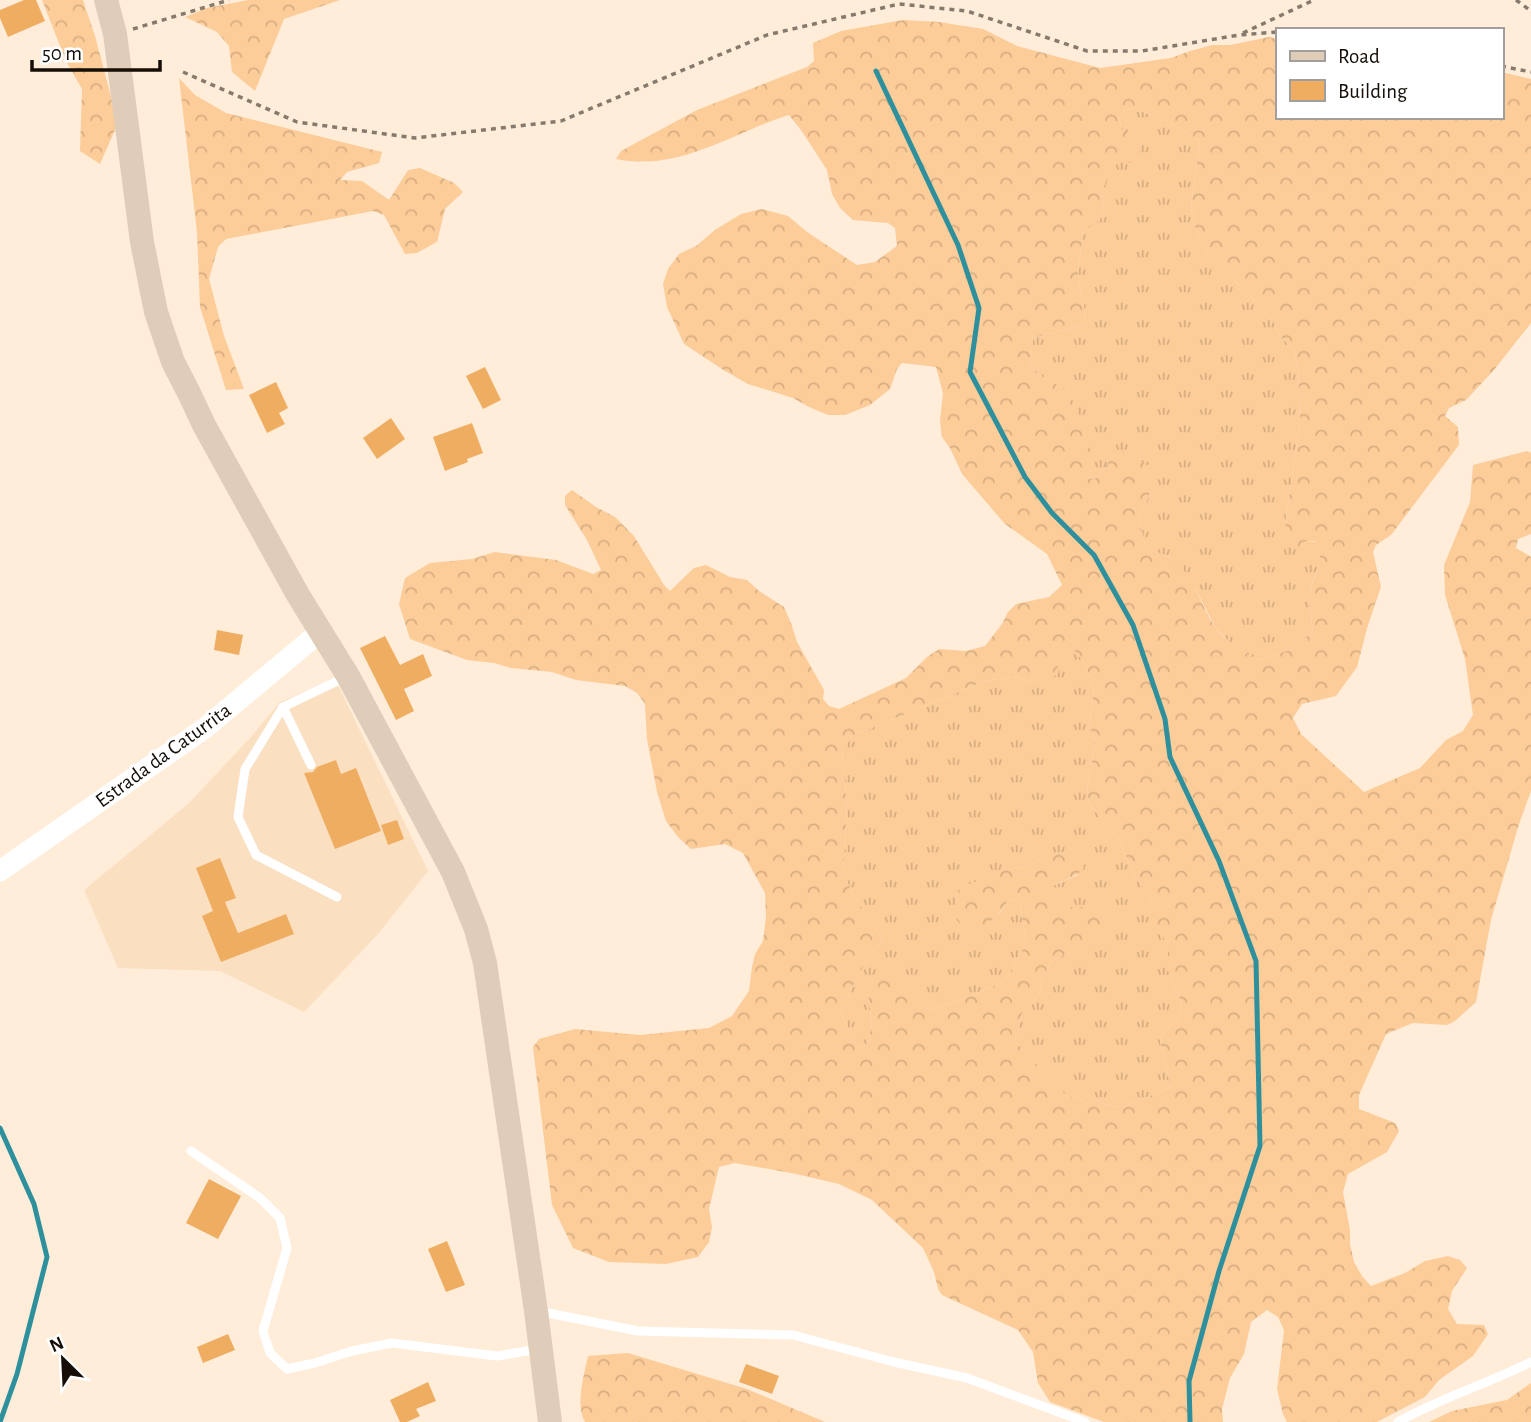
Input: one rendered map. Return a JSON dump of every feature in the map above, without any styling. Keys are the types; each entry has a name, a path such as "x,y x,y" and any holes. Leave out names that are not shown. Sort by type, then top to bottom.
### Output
{"main road":[{"path":"106,0 115,34 142,242 156,312 173,362 204,425 320,632 348,676 453,873 476,929 487,976 550,1422"}],"street":[{"name":"Estrada da Caturrita","path":"0,871 205,728 320,632"}],"lane":[{"path":"337,897 256,855 238,817 245,769 283,707 348,676"},
{"path":"283,707 311,765"},
{"path":"191,1151 260,1198 280,1218 286,1248 263,1331 270,1353 287,1369 392,1343 497,1356 540,1349"},
{"path":"536,1311 638,1331 793,1335 894,1362 967,1377 1085,1422"},
{"path":"1398,1422 1424,1407 1531,1363"}],"path":[{"path":"115,34 229,0"},
{"path":"1239,35 1314,0"},
{"path":"1516,0 1531,11"},
{"path":"183,72 297,122 415,138 561,121 767,34 899,4 967,11 1087,51 1142,51 1239,35 1276,32"},
{"path":"1503,66 1531,72"}],"shaded area":[{"path":"335,679 428,871 379,933 304,1012 220,971 118,968 84,890 188,804 280,702"}],"green space":[{"path":"42,0 83,0 118,123 100,164 80,151 82,89 66,61"},
{"path":"248,0 340,0 284,19 255,91 232,72 229,46 217,32 185,17 207,8"},
{"path":"903,20 939,22 983,29 1017,46 1100,68 1171,58 1212,45 1230,45 1269,37 1276,39 1276,119 1503,119 1503,72 1531,79 1531,323 1466,400 1449,408 1445,416 1458,427 1459,445 1391,535 1376,545 1373,552 1381,587 1357,667 1336,696 1302,704 1293,718 1301,734 1364,792 1420,768 1446,740 1463,731 1473,715 1465,659 1445,595 1444,565 1470,502 1473,465 1527,451 1531,453 1531,534 1518,539 1516,548 1531,557 1531,791 1491,920 1476,1002 1447,1025 1413,1023 1386,1034 1359,1095 1359,1109 1395,1123 1399,1131 1387,1152 1348,1174 1343,1192 1354,1262 1371,1286 1405,1273 1425,1261 1448,1256 1460,1260 1467,1268 1452,1291 1448,1309 1457,1324 1484,1325 1488,1334 1473,1356 1439,1380 1425,1397 1377,1422 1287,1422 1277,1389 1284,1330 1278,1317 1267,1310 1251,1322 1244,1354 1230,1378 1222,1409 1223,1422 1104,1422 1050,1402 1038,1383 1033,1352 1018,1330 942,1295 923,1248 872,1200 839,1184 735,1163 719,1167 709,1209 712,1227 709,1242 698,1257 666,1264 609,1262 573,1248 552,1205 533,1047 539,1039 575,1029 640,1035 709,1028 732,1016 749,991 755,954 763,941 765,893 743,853 725,844 691,849 666,821 657,792 647,739 645,704 637,693 625,686 467,660 410,639 399,604 405,578 430,563 472,559 495,552 556,560 593,574 601,570 587,540 565,505 565,496 572,490 615,517 634,536 670,591 694,568 706,565 730,577 747,580 784,607 797,642 824,690 823,699 829,706 839,709 906,678 939,649 966,651 985,646 1016,604 1049,597 1062,585 1047,554 1005,524 962,474 942,437 940,421 943,393 936,367 902,363 890,389 870,405 845,415 828,415 793,398 748,384 684,344 667,307 663,284 668,269 679,254 696,246 741,214 762,209 788,216 857,265 875,262 897,246 895,228 888,223 853,220 840,208 832,194 827,170 789,115 684,156 639,162 616,159 621,151 697,110 807,67 814,61 813,43 841,31","holes":["1133,108 1167,121 1200,141 1191,206 1194,224 1206,251 1272,319 1280,336 1293,349 1298,367 1300,422 1285,525 1290,542 1298,547 1306,541 1315,541 1319,549 1320,563 1310,596 1313,631 1293,649 1257,660 1234,646 1219,632 1179,564 1146,548 1139,520 1152,487 1152,468 1121,450 1113,455 1098,478 1089,479 1092,460 1086,431 1068,390 1043,378 1030,365 1033,338 1079,326 1086,320 1078,274 1083,233 1103,216 1102,190 1117,161 1136,163 1141,146 1121,128 1119,118 1124,111","1060,642 1069,643 1085,664 1094,690 1089,726 1096,741 1087,787 1089,804 1118,838 1133,872 1153,903 1152,921 1168,944 1168,970 1182,1004 1176,1021 1163,1034 1160,1042 1171,1087 1121,1108 1104,1104 1089,1095 1081,1100 1065,1095 1015,1041 1021,1015 1039,994 1043,976 1053,960 1070,952 1088,953 1108,924 1109,912 1102,907 1056,907 1044,896 1052,887 1084,868 1076,851 1049,854 1026,867 1009,869 959,888 954,916 965,931 991,921 1009,900 1020,901 1026,944 1005,981 929,1010 902,983 881,975 868,995 872,1024 868,1043 861,1047 854,1042 841,1014 863,966 883,941 850,889 843,870 847,808 842,753 852,736 985,681 1012,677 1031,681 1053,678 1059,672 1053,647"]},
{"path":"179,78 195,95 226,113 382,152 379,163 347,172 340,180 362,181 389,200 408,170 420,168 454,183 463,192 445,209 437,242 417,253 405,254 384,215 373,211 226,239 218,247 209,279 224,336 244,389 226,390 200,307 197,232"},
{"path":"1133,108 1167,121 1200,141 1191,206 1194,224 1206,251 1272,319 1280,336 1293,349 1298,367 1300,422 1285,525 1306,541 1316,542 1321,557 1310,596 1313,631 1293,649 1257,660 1233,646 1215,627 1195,588 1170,557 1146,548 1139,520 1152,487 1113,455 1098,478 1089,479 1092,460 1068,390 1043,378 1030,365 1033,338 1079,326 1086,320 1078,274 1083,233 1103,216 1102,190 1117,160 1121,128 1119,118 1124,111"},
{"path":"1060,642 1069,642 1085,664 1094,690 1089,726 1096,741 1087,787 1089,804 1118,838 1133,872 1153,903 1153,921 1168,944 1168,970 1182,1004 1176,1021 1163,1034 1160,1042 1171,1087 1121,1108 1104,1104 1089,1095 1081,1100 1065,1095 1015,1041 1021,1015 1039,994 1043,976 1053,960 1070,952 1102,907 1056,907 1043,896 1048,888 1078,875 1049,854 1026,867 1009,869 998,915 1009,900 1020,901 1026,944 1005,981 929,1010 898,980 868,995 872,1024 868,1043 861,1047 854,1042 841,1014 863,966 883,941 850,889 843,870 847,808 842,752 852,736 985,681 1012,677 1031,681 1058,672 1053,647"},
{"path":"628,1353 747,1389 825,1422 585,1422 580,1399 588,1356"},
{"path":"1531,1383 1531,1422 1429,1422 1452,1411 1507,1400"}],"building":[{"path":"24,0 36,0 45,21 8,37 0,18 0,10"},
{"path":"485,367 501,400 483,409 466,376"},
{"path":"276,382 288,408 279,413 285,424 267,433 249,395"},
{"path":"391,418 405,439 377,459 363,438"},
{"path":"472,423 483,453 445,471 433,437"},
{"path":"217,630 243,635 239,655 214,650"},
{"path":"385,636 400,665 423,654 432,676 404,689 414,711 396,720 360,648"},
{"path":"336,760 341,774 356,768 381,831 335,849 304,773 313,772 317,767"},
{"path":"397,820 404,839 388,845 381,825"},
{"path":"220,858 236,898 225,902 238,933 286,914 294,934 221,962 202,916 213,911 196,868"},
{"path":"209,1179 241,1196 218,1239 186,1223"},
{"path":"447,1241 465,1285 446,1292 428,1249"},
{"path":"228,1334 235,1350 203,1363 197,1347"},
{"path":"746,1364 779,1376 772,1394 739,1382"},
{"path":"428,1382 436,1401 416,1409 420,1416 400,1422 390,1400"}],"waterway":[{"path":"876,71 958,245 979,308 970,372 1025,477 1052,513 1094,555 1133,625 1165,719 1170,757 1219,861 1256,961 1260,1146 1219,1271 1189,1381 1190,1422"},
{"path":"0,1128 34,1204 47,1257 17,1374 0,1422"}]}
